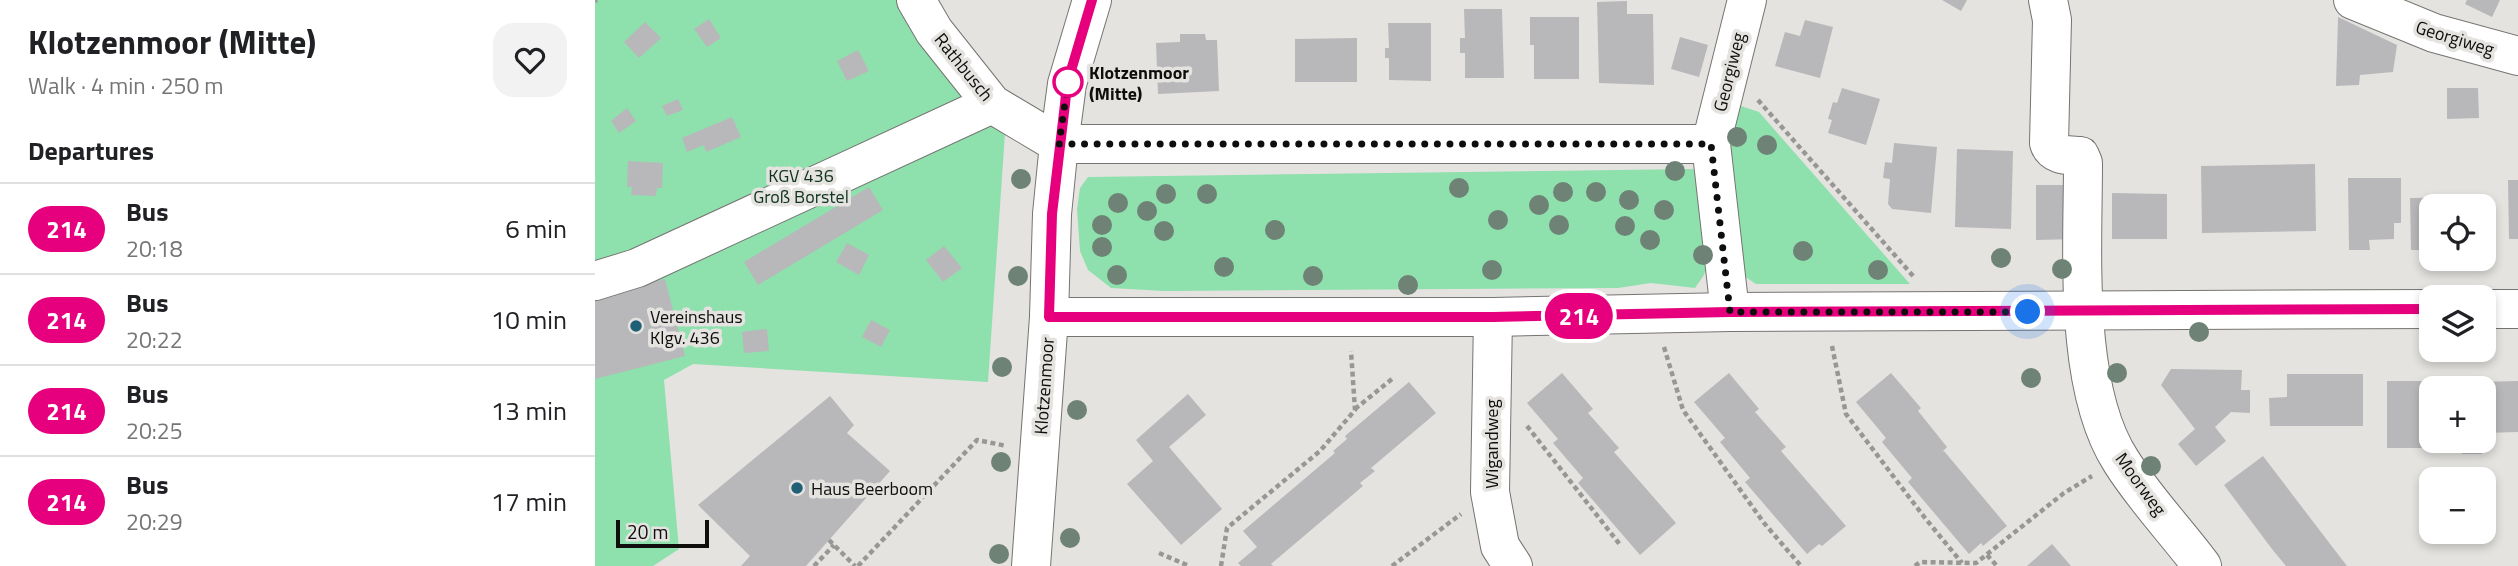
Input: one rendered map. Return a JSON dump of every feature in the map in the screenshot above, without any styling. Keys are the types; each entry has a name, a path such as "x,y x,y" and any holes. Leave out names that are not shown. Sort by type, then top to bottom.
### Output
{"street":[{"name":"Rathbusch","path":"916,0 934,31 992,104 1059,144"},
{"name":"Klotzenmoor","path":"1031,566 1049,317 1052,214 1059,144 1067,84 1092,0"},
{"name":"Georgiweg","path":"1711,144 1747,0"},
{"name":"Moorweg","path":"2048,0 2052,20 2049,143 2051,149 2057,153 2080,156 2083,163 2083,311 2094,394 2120,460 2202,566"},
{"name":"Georgiweg","path":"2354,0 2434,33 2518,56"},
{"path":"595,281 637,268 992,104"},
{"path":"1059,144 1711,144 1730,312"},
{"path":"1049,317 1349,318 1730,312 2419,309"},
{"path":"2496,309 2518,309"},
{"name":"Wigandweg","path":"1493,317 1490,492 1500,546 1513,566"}],"path":[{"path":"1730,67 1945,312"},
{"path":"1825,312 1846,414 1962,563"},
{"path":"1654,315 1683,410 1764,523 1801,566"},
{"path":"1349,318 1355,410"},
{"path":"1221,566 1227,528 1320,451 1355,410 1392,379"},
{"path":"1524,422 1621,546"},
{"path":"829,540 856,566 977,440 1039,452"},
{"path":"1915,566 1920,562 1976,563 2064,493 2120,460"},
{"path":"1392,566 1490,492"},
{"path":"814,566 834,545"},
{"path":"1159,552 1189,566"},
{"path":"1987,555 1997,566"}],"green space":[{"name":"KGV 436 Groß Borstel","path":"595,0 904,0 1005,133 988,382 693,364 664,380 679,549 653,566 595,566"},
{"path":"1738,105 1759,112 1910,284 1756,284 1741,274 1725,148"},
{"path":"1693,169 1703,185 1711,254 1704,275 1695,288 1651,283 1618,288 1164,291 1111,288 1088,270 1080,251 1077,209 1080,188 1088,177"}],"building":[{"path":"1942,0 1967,0 1961,11"},
{"path":"2467,0 2500,0 2492,17 2465,4"},
{"path":"1627,1 1627,14 1653,14 1654,85 1599,83 1597,2"},
{"path":"1464,9 1502,9 1504,78 1465,78 1465,53 1460,53 1460,38 1465,38"},
{"path":"1530,17 1579,17 1579,79 1534,79 1534,45 1530,45"},
{"path":"2338,17 2397,45 2393,72 2360,75 2359,85 2336,86"},
{"path":"709,19 721,38 707,47 694,29"},
{"path":"1805,20 1833,27 1820,78 1775,66 1785,32 1800,36"},
{"path":"645,22 661,38 639,58 624,42"},
{"path":"1388,23 1431,23 1431,81 1389,80 1389,58 1385,58 1385,48 1389,48"},
{"path":"1180,34 1205,34 1206,40 1217,40 1219,91 1158,94 1156,43 1180,42"},
{"path":"1680,37 1708,45 1699,77 1671,69"},
{"path":"1357,38 1357,82 1295,82 1295,39"},
{"path":"858,50 869,71 847,81 837,61"},
{"path":"1842,88 1880,99 1866,145 1828,133 1832,120 1828,119 1833,102 1837,103"},
{"path":"2447,88 2478,88 2479,118 2447,119"},
{"path":"678,99 683,110 667,116 662,106"},
{"path":"627,108 636,121 619,133 611,121"},
{"path":"732,117 741,137 706,152 704,145 687,152 682,138"},
{"path":"1894,143 1937,147 1931,213 1892,209 1888,204 1890,179 1883,178 1885,162 1892,163"},
{"path":"1957,149 2013,151 2011,229 1955,227"},
{"path":"628,161 663,163 662,188 657,188 656,196 631,195 632,187 627,187"},
{"path":"2315,164 2316,231 2202,233 2201,166"},
{"path":"2348,178 2401,178 2401,223 2394,223 2394,239 2369,240 2370,250 2349,250"},
{"path":"2508,180 2518,180 2518,239 2509,239"},
{"path":"2036,185 2077,185 2077,239 2036,240"},
{"path":"869,187 883,210 758,285 744,262"},
{"path":"2112,193 2167,194 2167,239 2112,239"},
{"path":"2410,198 2419,198 2419,250 2411,250"},
{"path":"847,243 869,255 859,275 836,262"},
{"path":"944,246 962,268 943,282 926,260"},
{"name":"Vereinshaus Klgv. 436","path":"665,279 685,356 595,379 595,297"},
{"path":"871,320 890,330 881,347 862,337"},
{"path":"767,329 769,351 744,353 742,332"},
{"path":"2171,369 2242,370 2241,390 2250,390 2250,413 2231,412 2215,427 2226,441 2196,466 2178,444 2195,429 2161,385"},
{"path":"1562,373 1593,409 1588,413 1619,448 1614,452 1676,523 1640,555 1578,483 1583,478 1553,443 1558,439 1527,403"},
{"path":"1729,373 1759,409 1755,412 1786,447 1781,451 1846,526 1822,546 1819,544 1807,554 1745,482 1750,478 1720,442 1725,438 1694,402"},
{"path":"1891,373 1921,408 1918,411 1947,447 1942,452 1944,451 2007,526 1969,554 1908,482 1912,478 1882,442 1886,438 1856,402"},
{"path":"2287,374 2363,374 2363,426 2270,426 2269,398 2287,397"},
{"path":"2387,381 2419,381 2419,448 2387,448"},
{"path":"2518,381 2518,432 2496,433 2496,382"},
{"path":"1409,382 1436,413 1371,468 1375,471 1360,483 1363,486 1271,564 1273,566 1241,566 1238,563 1257,547 1243,531 1335,453 1333,451 1347,439 1345,436"},
{"path":"1188,394 1206,415 1169,447 1222,509 1181,545 1127,484 1153,461 1136,440"},
{"name":"Haus Beerboom","path":"830,396 854,425 847,433 890,471 806,566 741,566 750,556 698,505"},
{"path":"2263,456 2347,566 2286,566 2272,549 2224,485"},
{"path":"2052,544 2071,566 2027,566"}],"bus line":[{"name":"214","path":"1092,0 1067,84 1052,214 1049,317 1493,317 1730,312 2419,309"}],"place":[{"name":"Klotzenmoor (Mitte)","path":"1068,82"},
{"name":"Vereinshaus Klgv. 436","path":"636,326"},
{"name":"Haus Beerboom","path":"797,488"}],"route":[{"path":"1068,82 1059,144 1711,144 1730,312 2028,312"}]}
